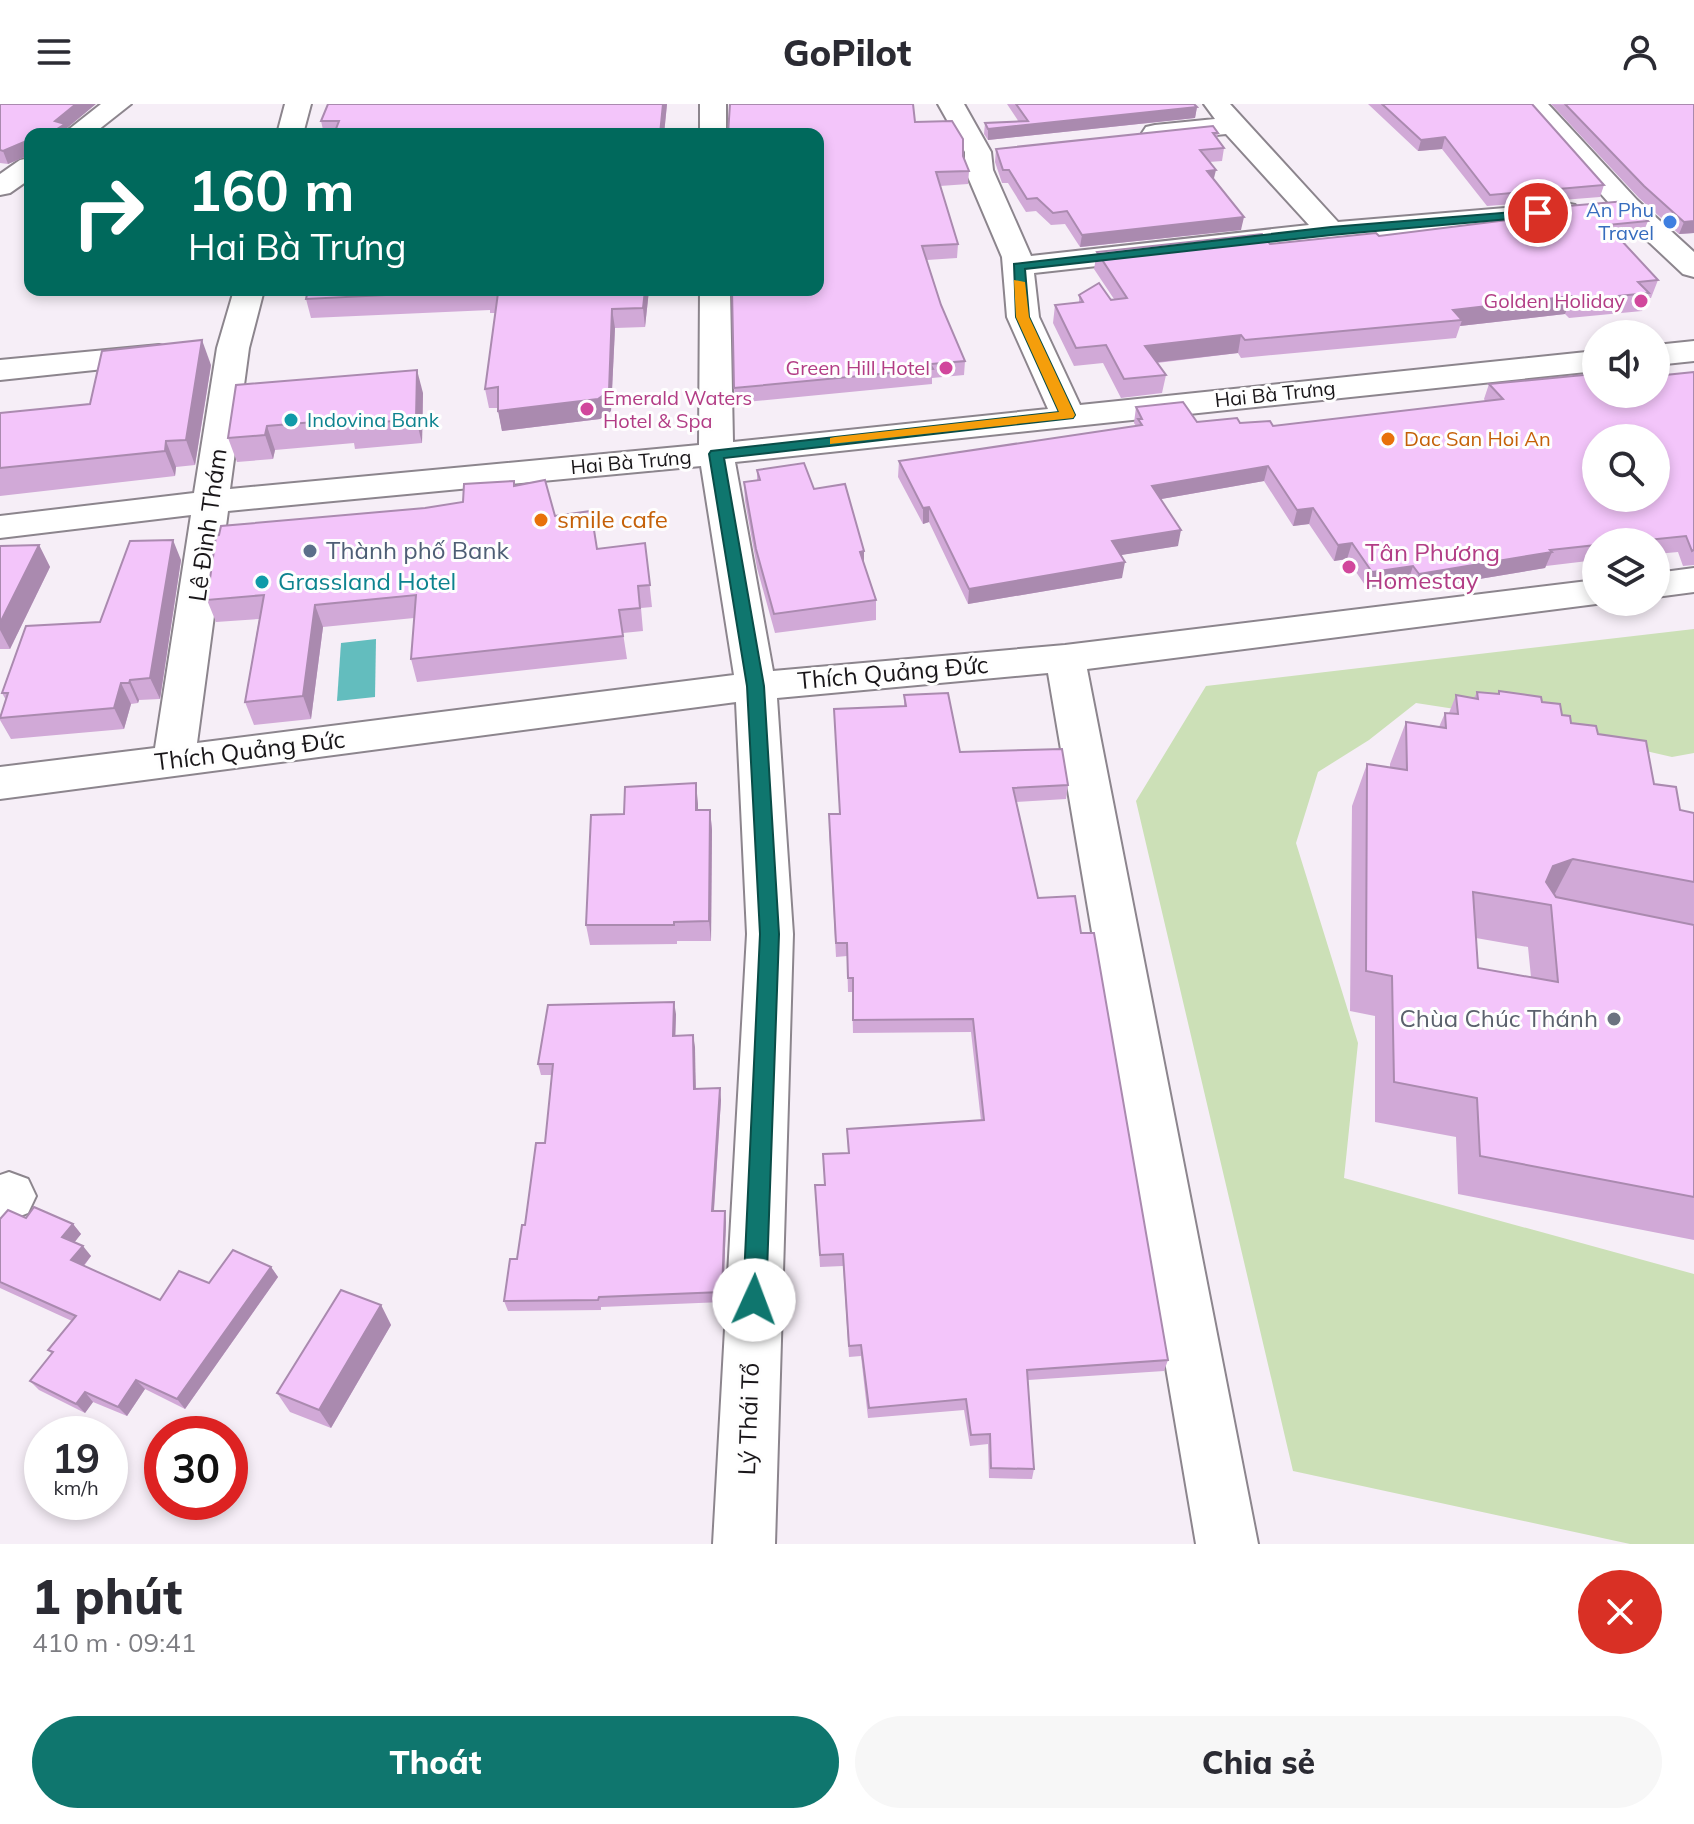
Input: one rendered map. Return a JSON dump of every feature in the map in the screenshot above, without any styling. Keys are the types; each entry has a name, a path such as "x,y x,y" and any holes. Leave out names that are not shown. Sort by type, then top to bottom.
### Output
{"street":[{"path":"84,128 118,104"},
{"path":"292,128 298,104"},
{"path":"713,104 713,128"},
{"path":"951,104 978,152 979,170 1019,266 1023,317 1068,415"},
{"path":"1534,104 1627,206 1694,268"},
{"path":"1136,135 1224,114 1331,231"},
{"path":"978,152 1010,148"},
{"path":"0,187 24,170"},
{"path":"1019,266 1331,231 1627,206"},
{"name":"Lê Đình Thám","path":"174,760 211,502 207,350 245,296"},
{"name":"Lý Thái Tổ","path":"715,296 716,454 756,686 770,934 744,1544"},
{"path":"0,370 207,350"},
{"path":"1670,354 1694,351"},
{"name":"Hai Bà Trưng","path":"0,527 211,502 716,454 1582,362"},
{"path":"1670,583 1694,580"},
{"name":"Thích Quảng Đức","path":"0,783 756,686 1065,658 1582,594"},
{"path":"1065,658 1227,1544"}],"green space":[{"path":"1694,629 1694,753 1672,757 1481,713 1416,703 1369,740 1318,772 1296,843 1358,1043 1344,1178 1694,1274 1694,1544 1630,1544 1293,1471 1136,801 1206,686"}],"water":[{"path":"376,639 375,697 337,701 341,643"}],"building":[{"path":"0,104 76,104 55,121 65,124 59,128 24,128 24,142 0,150"},
{"path":"328,104 663,104 661,128 336,128 339,121 321,121"},
{"path":"730,104 913,104 915,122 952,121 963,139 963,156 969,171 936,172 958,244 922,246 941,305 965,361 930,364 933,369 734,388 732,296 824,296 824,128 728,128"},
{"path":"1016,104 1194,104 1197,107 988,129 985,123 1028,121"},
{"path":"1382,104 1532,104 1604,185 1490,195 1445,137 1421,140"},
{"path":"1565,104 1694,104 1694,221 1684,222 1644,186"},
{"path":"1213,126 1218,133 1213,133 1224,148 1200,150 1216,170 1207,171 1244,217 1082,235 1067,211 1053,213 1037,198 1027,199 1009,170 1003,170 996,149"},
{"path":"1626,201 1648,221 1607,225 1658,280 1638,282 1649,293 1576,300 1572,296 1453,310 1462,320 1245,340 1241,335 1145,346 1166,375 1124,379 1106,345 1076,348 1055,305 1083,302 1079,295 1099,283 1111,300 1127,298 1097,252 1262,234 1270,244 1376,233 1379,236 1516,219 1509,211"},
{"path":"307,296 366,296 306,299"},
{"path":"498,296 644,296 643,308 612,309 609,391 598,399 498,411 498,387 485,389"},
{"path":"202,340 186,440 166,441 165,451 0,468 0,413 90,404 102,351"},
{"path":"417,370 416,419 348,425 349,419 267,426 265,435 228,438 236,385"},
{"path":"1694,372 1694,550 1686,536 1670,538 1670,528 1582,528 1582,547 1419,574 1413,566 1372,572 1352,543 1338,545 1313,508 1297,510 1268,466 1152,486 1181,530 1112,541 1125,562 969,589 929,507 923,508 899,461 1142,425 1136,407 1183,402 1197,422 1237,418 1240,423 1270,421 1273,426 1503,399 1489,384 1582,375 1582,408 1670,408 1670,375"},
{"path":"804,463 814,489 845,484 864,551 860,552 876,600 774,614 756,549 744,482 760,480 757,470"},
{"path":"545,480 555,516 591,511 597,549 645,543 650,585 638,586 640,608 619,610 623,636 411,659 416,595 315,605 303,696 245,702 264,595 207,600 216,536 221,526 425,508 463,502 464,484 514,481 514,486"},
{"path":"173,540 150,678 121,683 114,708 0,718 8,693 2,693 26,626 100,622 130,541"},
{"path":"39,545 0,623 0,546"},
{"path":"1499,691 1541,697 1542,702 1560,704 1562,715 1570,716 1571,723 1596,726 1598,734 1646,741 1654,784 1676,787 1680,810 1694,813 1694,882 1573,859 1553,866 1546,882 1556,897 1694,925 1694,1197 1480,1156 1477,1098 1394,1082 1392,976 1366,971 1367,764 1407,770 1406,722 1446,728 1445,713 1458,714 1456,695 1478,699 1477,692 1499,694","holes":["1473,892 1551,905 1558,982 1478,968"]},
{"path":"948,693 960,752 1062,749 1068,785 1013,788 1038,898 1075,896 1081,933 1094,933 1168,1360 1027,1370 1034,1469 991,1468 990,1434 971,1435 966,1399 869,1408 861,1345 849,1346 843,1254 820,1255 815,1185 825,1185 823,1154 849,1153 847,1129 984,1120 973,1019 853,1020 853,978 848,978 847,943 836,943 829,814 840,814 834,709 906,706 904,695"},
{"path":"696,783 696,810 710,810 709,921 674,922 674,925 586,925 591,815 624,814 625,787"},
{"path":"674,1002 673,1036 693,1035 694,1089 720,1088 712,1211 725,1211 722,1292 599,1297 598,1300 504,1301 510,1259 517,1259 522,1225 525,1225 536,1143 545,1143 553,1064 538,1064 548,1005"},
{"path":"34,1207 73,1224 62,1237 83,1246 71,1260 160,1300 179,1271 209,1283 233,1250 271,1267 177,1399 136,1380 118,1407 85,1392 76,1404 30,1381 53,1352 48,1350 76,1316 0,1282 0,1219 8,1210 26,1218"},
{"path":"341,1290 381,1305 319,1410 277,1393"}],"slow traffic":[{"path":"835,441 1068,415 1023,317 1018,282"}],"place":[{"name":"An Phu Travel","path":"1670,222"},
{"name":"Golden Holiday","path":"1641,301"},
{"name":"Green Hill Hotel","path":"946,368"},
{"name":"Emerald Waters Hotel & Spa","path":"587,409"},
{"name":"Indovina Bank","path":"291,420"},
{"name":"Dac San Hoi An","path":"1388,439"},
{"name":"smile cafe","path":"541,520"},
{"name":"Thành phố Bank","path":"310,551"},
{"name":"Tân Phương Homestay","path":"1349,567"},
{"name":"Grassland Hotel","path":"262,582"},
{"name":"Chùa Chúc Thánh","path":"1614,1019"}],"route":[{"path":"754,1300 770,934 756,686 716,454 1068,415 1023,317 1019,266 1331,231 1538,213"}]}
